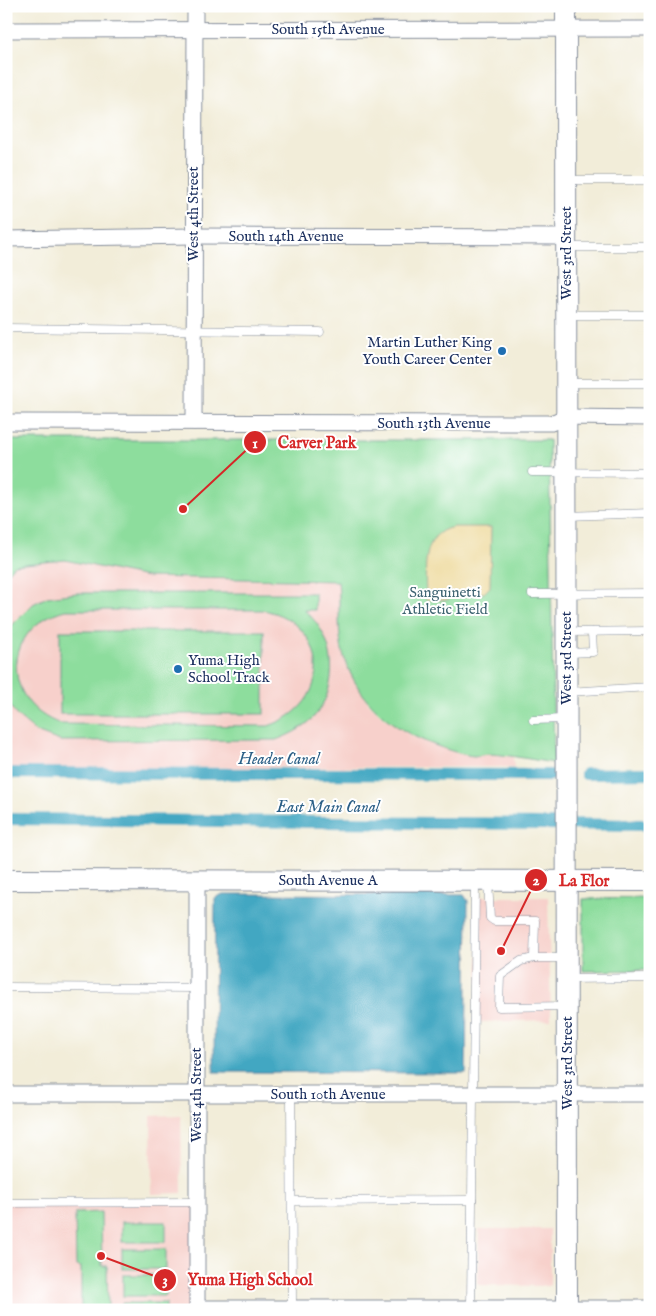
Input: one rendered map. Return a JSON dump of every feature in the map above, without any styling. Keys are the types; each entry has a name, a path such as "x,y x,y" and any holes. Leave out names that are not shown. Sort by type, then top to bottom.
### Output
{"street":[{"name":"West 4th Street","path":"194,422 195,6"},
{"name":"West 3rd Street","path":"566,6 567,1309"},
{"name":"South 15th Avenue","path":"6,30 650,29"},
{"name":"South 14th Avenue","path":"6,239 193,236 566,242"},
{"name":"South 13th Avenue","path":"6,422 551,423 566,417 650,418"},
{"name":"South Avenue A","path":"6,880 650,881"},
{"name":"West 4th Street","path":"197,880 197,1309"},
{"name":"South 10th Avenue","path":"6,1094 650,1094"},
{"path":"197,1309 650,1308"}],"lane":[{"path":"566,180 650,180"},
{"path":"566,242 650,247"},
{"path":"566,315 650,315"},
{"path":"6,328 320,332"},
{"path":"566,384 650,383"},
{"path":"532,472 650,473"},
{"path":"566,516 650,513"},
{"path":"532,594 650,593"},
{"path":"566,632 650,631"},
{"path":"566,653 593,652 592,632"},
{"path":"566,692 650,687"},
{"path":"533,720 566,719"},
{"path":"482,881 490,918 494,921 535,921 534,958"},
{"path":"471,1308 473,1095 482,881"},
{"path":"566,958 534,958 521,961 500,976 500,1007 567,1006"},
{"path":"566,979 650,978"},
{"path":"6,987 197,988"},
{"path":"291,1094 292,1308"},
{"path":"292,1201 472,1200"},
{"path":"6,1203 196,1202"}],"shaded area":[{"name":"Yuma High School Track","path":"65,560 147,577 339,581 353,679 369,704 384,718 413,737 453,752 475,756 488,754 513,757 514,767 6,768 6,574 14,565"},
{"path":"478,897 548,897 551,1020 479,1022"},
{"path":"181,1115 182,1193 152,1194 151,1116"},
{"path":"196,1202 196,1310 6,1310 6,1203"},
{"path":"479,1229 550,1229 550,1286 478,1285"}],"green space":[{"name":"Sanguinetti Athletic Field","path":"6,440 549,440 554,763 505,755 465,755 437,746 406,732 380,713 359,688 350,673 344,657 339,629 338,581 147,577 65,560 14,565 6,574"},
{"path":"77,593 315,593 315,610 304,610 315,621 329,648 331,678 328,693 321,707 308,723 276,740 60,741 36,732 17,716 6,700 6,636 14,623 33,604 47,597","holes":["65,610 263,610 285,618 302,631 312,647 316,665 314,683 305,701 290,716 268,726 61,724 41,714 27,700 19,683 16,666 20,648 29,632 44,619"]},
{"path":"60,631 264,631 264,714 60,714"},
{"path":"650,898 650,970 583,971 583,899"},
{"path":"101,1212 102,1266 107,1266 108,1310 81,1310 81,1267 76,1266 75,1213"},
{"path":"122,1222 166,1222 166,1242 122,1242"},
{"path":"122,1249 166,1249 166,1269 122,1269"},
{"path":"123,1275 166,1275 166,1296 123,1296"},
{"path":"122,1303 166,1303 166,1310 122,1310"}],"sand":[{"path":"454,527 491,527 490,587 484,593 449,592 448,600 426,600 426,567 430,546 435,537 443,531"}],"water":[{"path":"223,894 464,895 468,901 466,1073 214,1072 215,898"}],"waterway":[{"name":"Header Canal","path":"6,773 551,775"},
{"name":"Header Canal","path":"586,774 650,773"},
{"name":"East Main Canal","path":"6,819 650,825"}],"place":[{"name":"Martin Luther King Youth Career Center","path":"502,351"},
{"name":"Carver Park","path":"183,509"},
{"name":"Yuma High School Track","path":"178,669"},
{"name":"La Flor","path":"501,951"},
{"name":"Yuma High School","path":"101,1256"}]}
